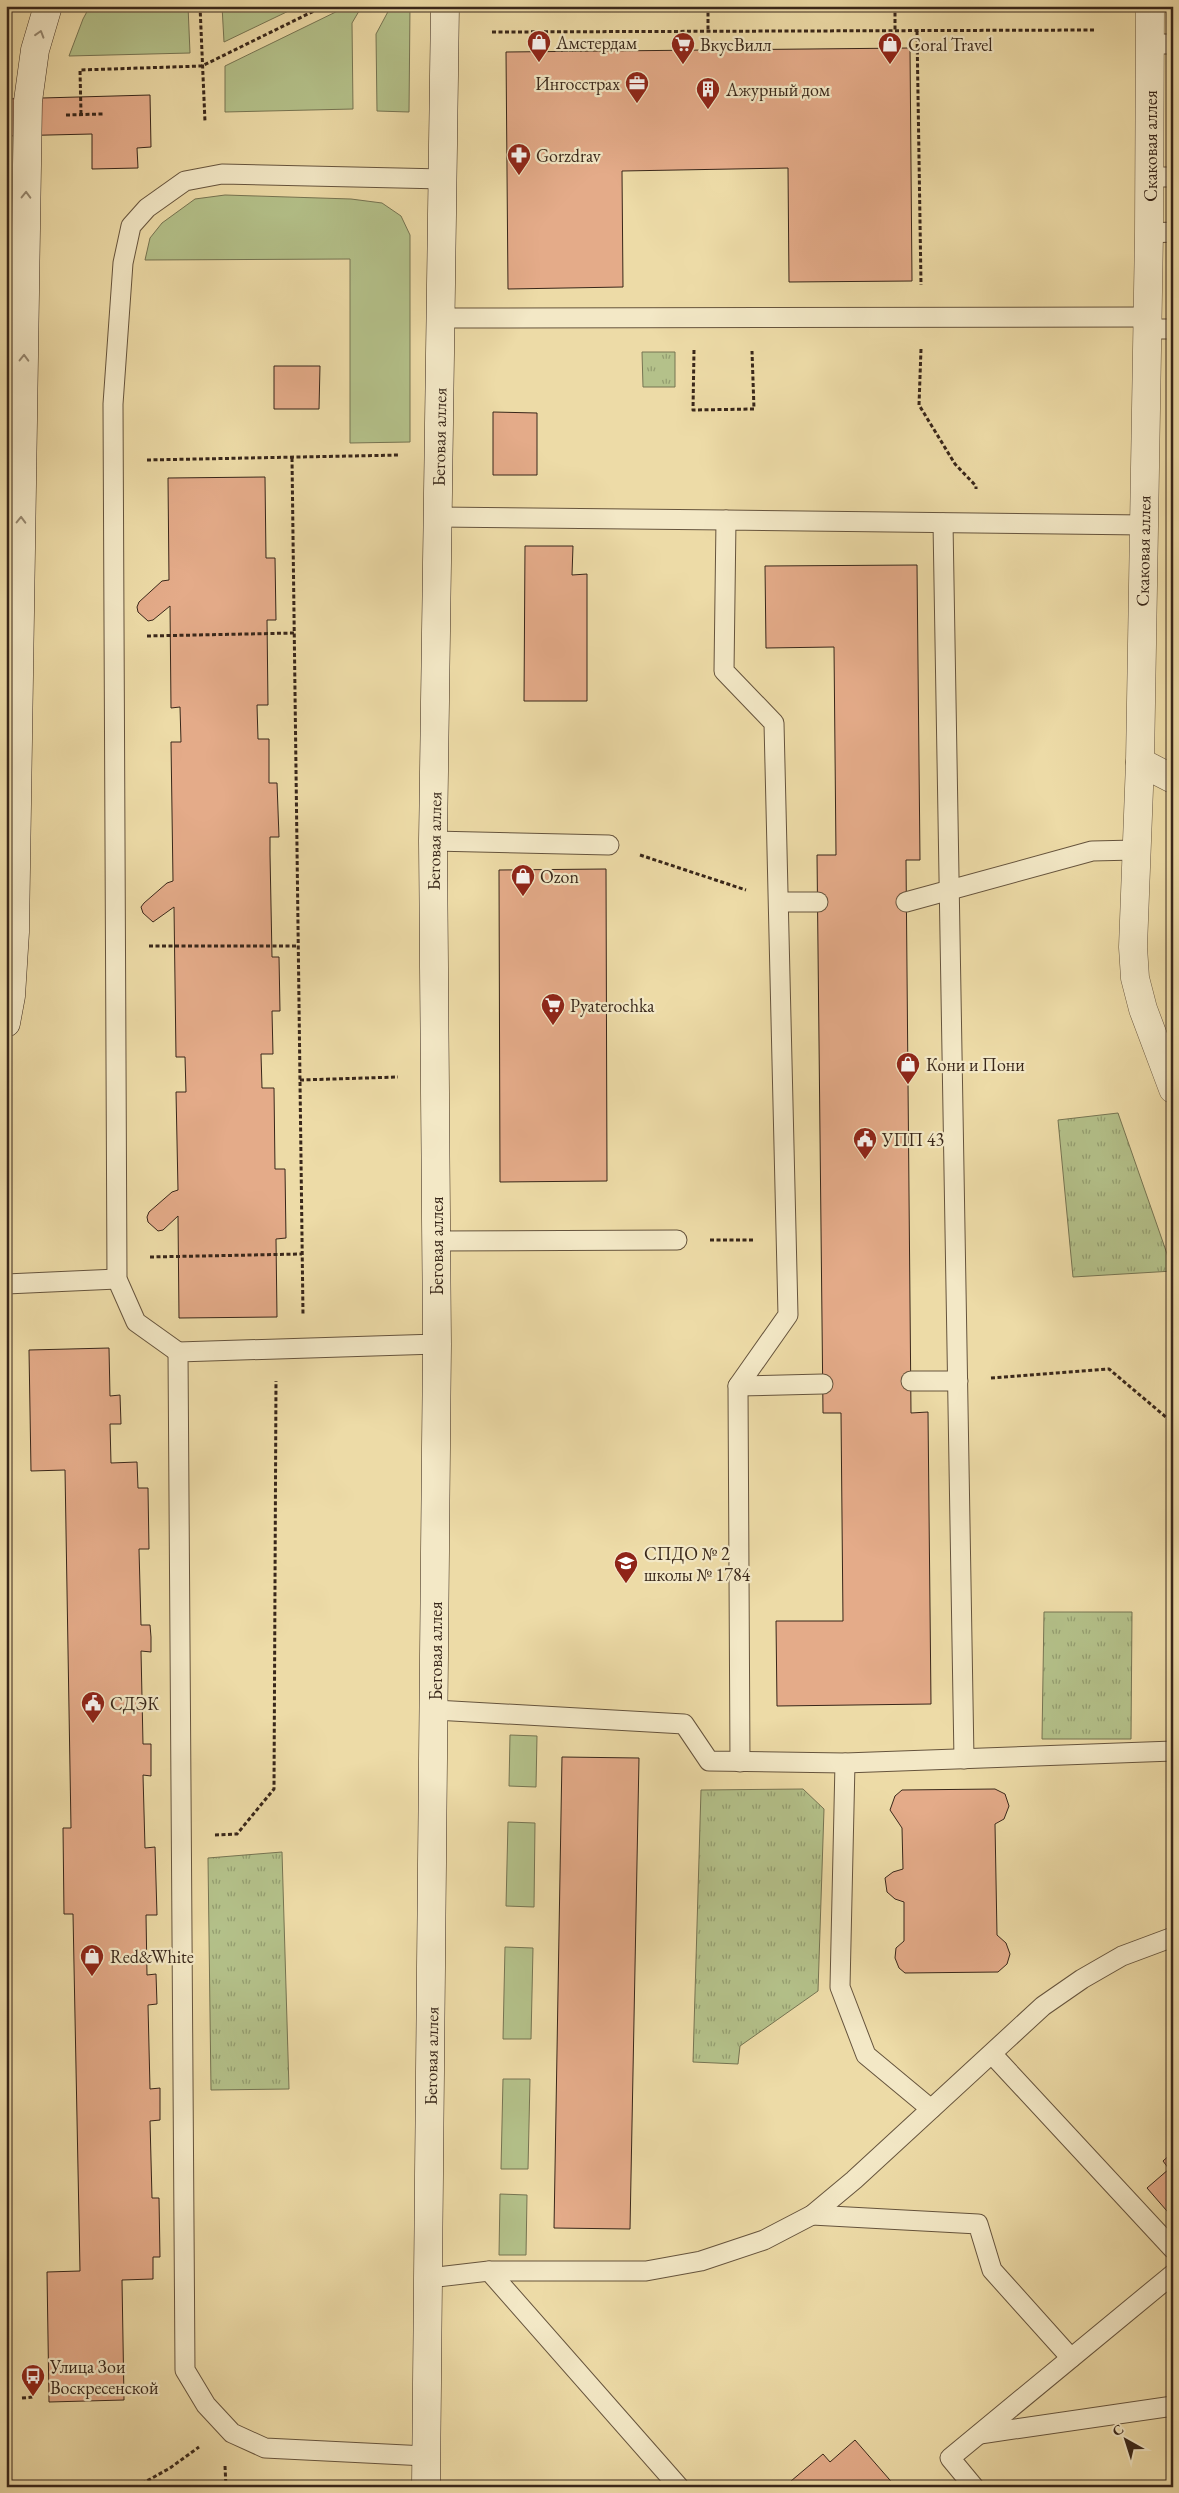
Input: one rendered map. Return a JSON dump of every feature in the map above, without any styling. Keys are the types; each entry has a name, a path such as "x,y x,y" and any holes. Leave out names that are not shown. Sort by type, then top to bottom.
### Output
{"street":[{"path":"6,1024 11,996 16,922 28,100 35,50 48,6"},
{"name":"Беговая аллея","path":"426,2487 435,1710 437,1344 433,841 445,6"},
{"name":"Скаковая аллея","path":"1150,6 1162,44 1162,177 1161,232 1144,525 1140,762 1135,850 1133,947 1135,978 1144,1009 1173,1089"},
{"path":"1140,762 1173,779"}],"lane":[{"path":"437,1344 178,1352 136,1322 117,1279 113,404 123,264 131,226 147,208 185,181 222,174 443,179"},
{"path":"441,318 694,317 1156,325"},
{"path":"437,517 1144,525"},
{"path":"726,520 724,671 774,723 780,902 788,1315 738,1386 740,1762"},
{"path":"943,523 964,1759"},
{"path":"433,841 609,845"},
{"path":"906,902 950,888 1092,851 1135,850"},
{"path":"780,902 818,902"},
{"path":"436,1241 677,1240"},
{"path":"6,1284 117,1279"},
{"path":"178,1352 185,2370 206,2405 232,2433 265,2448 426,2456"},
{"path":"911,1381 958,1381"},
{"path":"738,1386 823,1384"},
{"path":"435,1710 684,1724 709,1761 845,1763 1173,1751"},
{"path":"845,1763 840,1987 866,2055 931,2109"},
{"path":"428,2278 489,2271 646,2271 701,2261 764,2240 812,2215 854,2180 1044,2006 1082,1979 1122,1956 1173,1937"},
{"path":"992,2054 1173,2249"},
{"path":"812,2215 978,2224 992,2270 1071,2358"},
{"path":"489,2271 679,2487"},
{"path":"974,2487 950,2458 1173,2274"},
{"path":"978,2434 1173,2406"}],"path":[{"path":"200,6 205,122"},
{"path":"81,114 80,70 202,66 324,6"},
{"path":"708,6 708,31"},
{"path":"895,6 895,30"},
{"path":"492,32 1096,30"},
{"path":"65,115 103,114"},
{"path":"694,317 693,410 754,409 752,347"},
{"path":"114,461 404,455"},
{"path":"237,1834 274,1789 276,1380 303,1348 292,458"},
{"path":"114,636 295,633"},
{"path":"609,845 780,902"},
{"path":"115,946 298,946"},
{"path":"300,1080 404,1077"},
{"path":"677,1240 787,1240"},
{"path":"117,1258 302,1254"},
{"path":"958,1381 1109,1369 1173,1423"},
{"path":"22,2398 33,2397"},
{"path":"136,2487 170,2468 205,2444 225,2425"}],"green space":[{"path":"90,6 188,6 190,53 69,56"},
{"path":"222,6 299,6 224,42"},
{"path":"348,6 362,6 352,23 353,109 225,112 225,66"},
{"path":"391,6 410,6 409,112 377,111 376,34"},
{"path":"225,195 351,199 382,203 401,216 410,235 410,442 350,443 350,259 145,260 150,238 162,223 195,199"},
{"path":"642,352 675,352 675,387 643,387"},
{"path":"1118,1113 1173,1271 1073,1277 1058,1120"},
{"path":"1044,1612 1132,1612 1131,1739 1042,1739"},
{"path":"510,1735 537,1736 536,1787 509,1786"},
{"path":"803,1789 824,1809 818,1991 740,2046 738,2064 693,2062 701,1790"},
{"path":"508,1822 535,1823 534,1907 506,1906"},
{"path":"282,1852 289,2089 211,2090 208,1858"},
{"path":"505,1947 533,1948 531,2039 503,2039"},
{"path":"503,2079 530,2079 528,2169 501,2169"},
{"path":"500,2194 527,2195 526,2255 499,2255"}],"building":[{"name":"Ажурный дом","path":"910,48 912,281 789,282 788,168 622,171 623,287 508,289 506,52"},
{"path":"150,95 151,147 137,148 138,168 92,169 92,134 6,136 6,99"},
{"path":"274,366 320,366 319,409 274,409"},
{"path":"493,412 537,413 537,475 493,475"},
{"path":"265,477 266,558 275,558 276,620 267,620 268,705 257,705 258,739 269,739 269,783 277,783 279,837 270,837 270,854 272,957 279,957 280,1011 272,1011 273,1054 261,1054 262,1088 274,1088 275,1169 285,1169 286,1238 276,1239 277,1317 179,1318 178,1216 163,1230 158,1231 148,1222 147,1217 149,1212 172,1192 178,1190 176,1092 186,1092 185,1057 176,1057 174,907 153,922 143,913 141,907 167,883 173,881 171,742 181,742 180,707 171,708 170,606 153,620 148,621 138,612 137,607 139,602 162,581 169,580 168,478"},
{"path":"525,546 573,546 572,575 587,574 587,701 524,701"},
{"path":"917,565 920,860 906,860 911,1413 928,1412 931,1704 777,1706 776,1621 843,1621 841,1413 823,1413 817,855 836,855 834,647 766,648 765,566"},
{"name":"Pyaterochka","path":"606,869 607,1181 500,1182 499,870"},
{"path":"109,1348 110,1396 120,1395 121,1424 110,1424 111,1463 137,1462 138,1488 148,1488 149,1549 139,1549 141,1625 150,1625 151,1637 151,1652 141,1651 143,1744 151,1744 151,1776 143,1775 145,1848 155,1847 157,1915 146,1915 147,1975 156,1974 157,2004 148,2005 150,2089 160,2088 160,2120 150,2121 152,2198 159,2198 160,2257 153,2257 153,2279 122,2280 124,2400 49,2402 47,2272 80,2271 73,1914 64,1914 63,1828 71,1828 65,1470 31,1471 29,1350"},
{"path":"562,1757 639,1758 630,2229 554,2228"},
{"path":"995,1789 1005,1794 1009,1806 1004,1819 995,1824 997,1935 1006,1943 1010,1954 1007,1964 998,1972 905,1973 899,1968 895,1958 896,1948 904,1941 904,1902 895,1899 887,1892 885,1878 893,1872 903,1869 902,1828 890,1810 895,1796 902,1790"},
{"path":"1173,2152 1173,2218 1147,2188 1169,2169 1163,2161"},
{"path":"855,2440 896,2487 796,2487 791,2481 823,2454 830,2462"}],"place":[{"name":"Амстердам","path":"539,63"},
{"name":"ВкусВилл","path":"683,65"},
{"name":"Coral Travel","path":"890,65"},
{"name":"Ингосстрах","path":"637,104"},
{"name":"Ажурный дом","path":"708,110"},
{"name":"Gorzdrav","path":"519,176"},
{"name":"Ozon","path":"523,897"},
{"name":"Pyaterochka","path":"553,1026"},
{"name":"Кони и Пони","path":"908,1085"},
{"name":"УПП 43","path":"865,1160"},
{"name":"СПДО № 2 школы № 1784","path":"626,1584"},
{"name":"СДЭК","path":"93,1724"},
{"name":"Red&White","path":"92,1977"},
{"name":"Улица Зои Воскресенской","path":"33,2397"}]}
